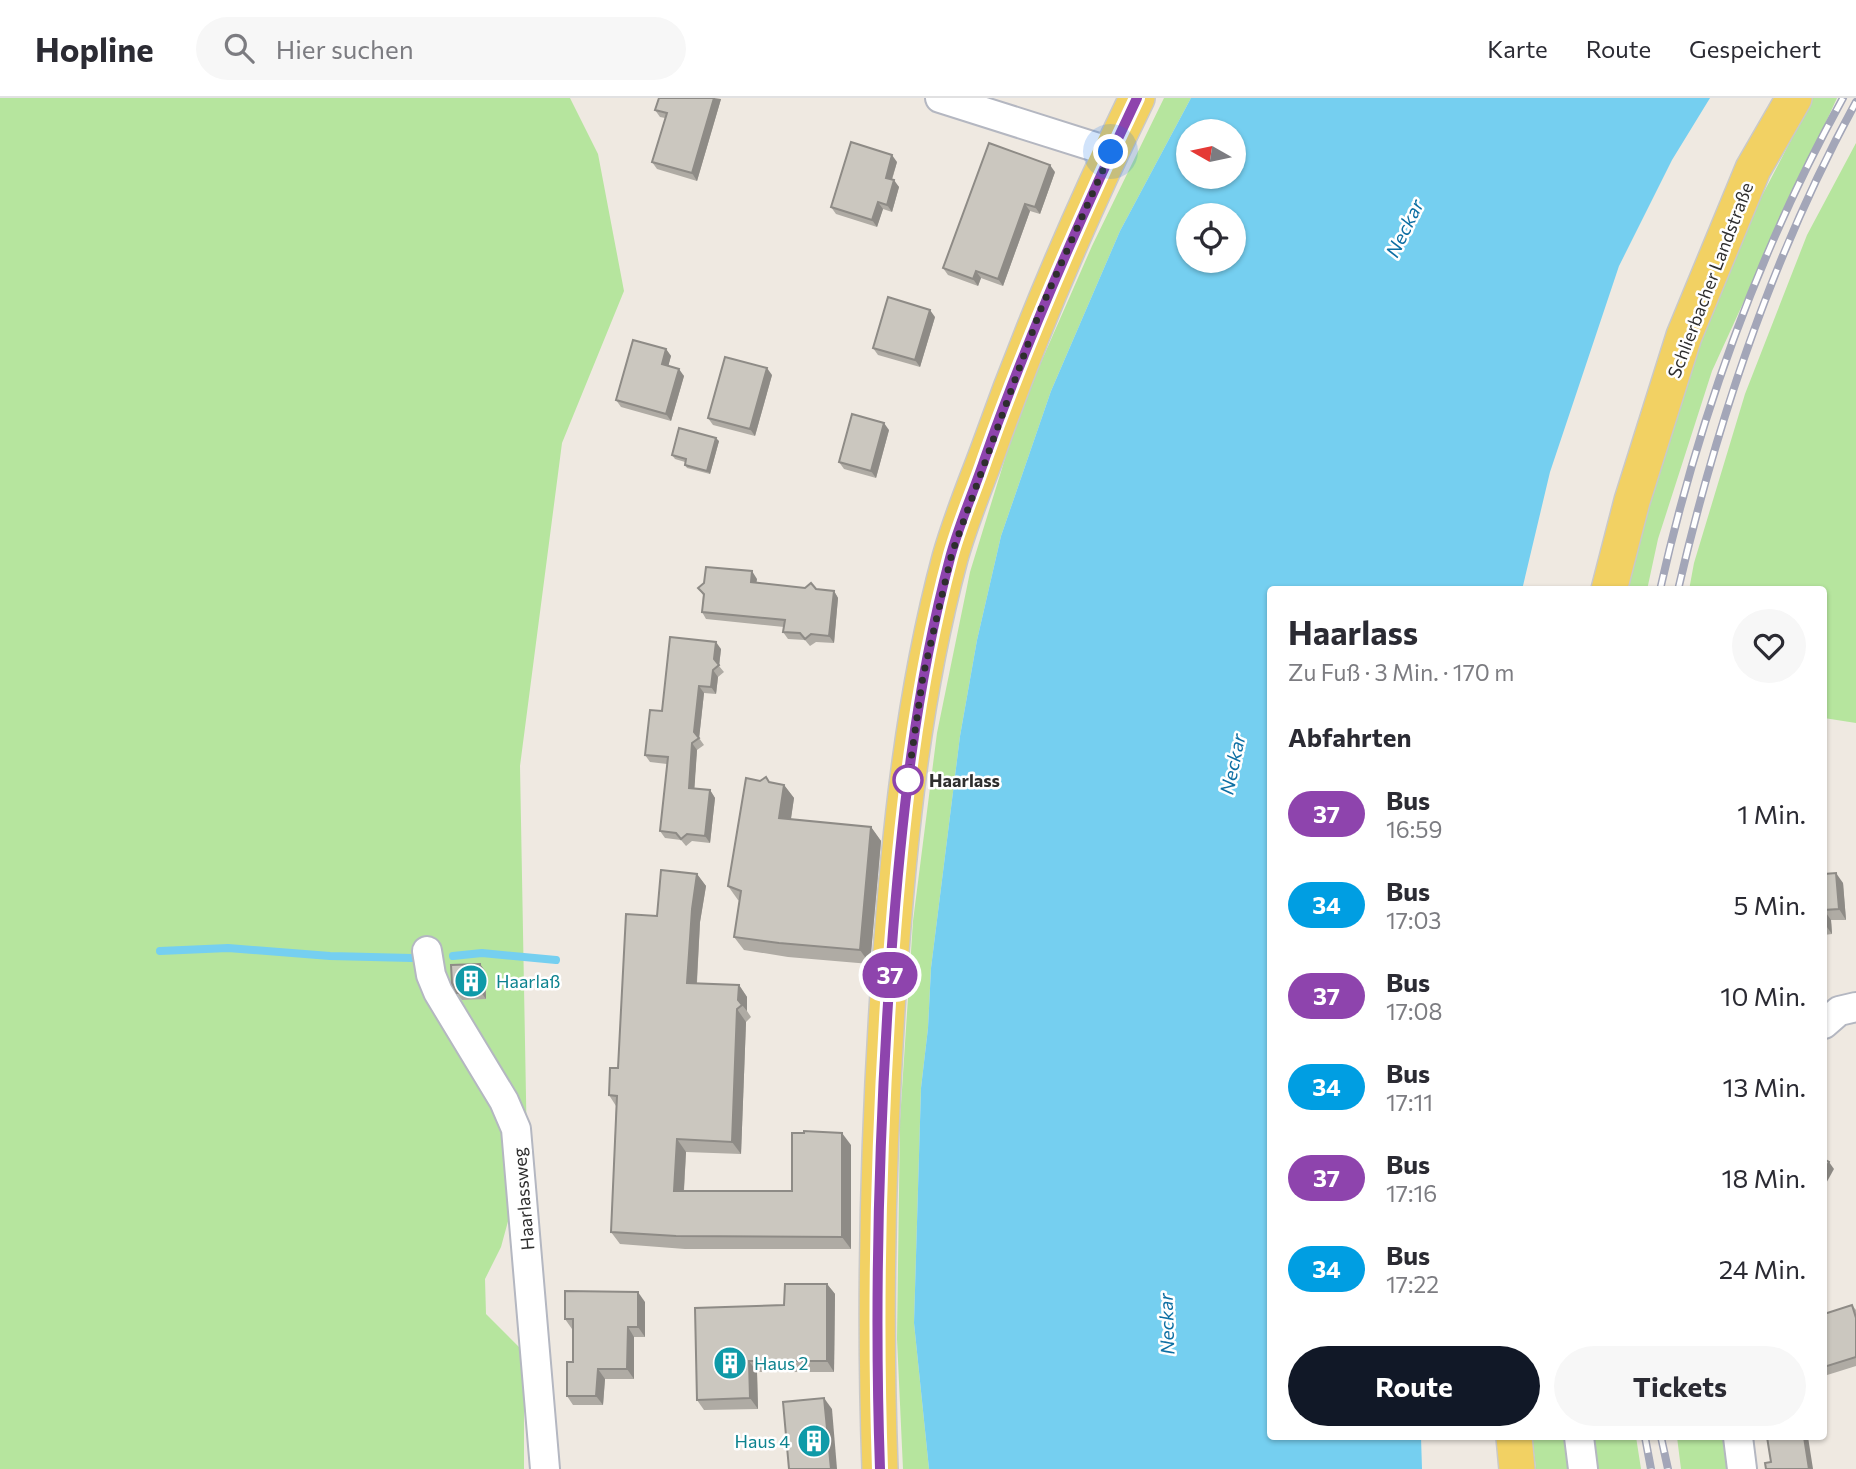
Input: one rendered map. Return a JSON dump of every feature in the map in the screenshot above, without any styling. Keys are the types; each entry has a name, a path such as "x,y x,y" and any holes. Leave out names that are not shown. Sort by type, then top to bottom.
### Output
{"main road":[{"path":"880,1469 877,1284 881,1113 894,910 913,733 923,676 952,553 995,431 1040,311 1137,98"},
{"name":"Schlierbacher Landstraße","path":"1610,586 1632,501 1684,336 1753,169 1794,98"},
{"path":"1514,1440 1517,1469"}],"street":[{"path":"940,98 1111,152"},
{"name":"Haarlassweg","path":"427,951 431,975 438,992 504,1101 516,1129 545,1469"},
{"path":"1827,1021 1839,1011 1856,1007"},
{"path":"1579,1440 1583,1469"},
{"path":"1738,1440 1742,1469"}],"green space":[{"path":"0,98 570,98 598,154 624,291 562,443 520,766 527,1152 501,1247 485,1279 486,1314 519,1347 524,1391 524,1469 0,1469"},
{"path":"1164,98 1191,98 1180,119 1176,119 1176,126 1120,231 1051,391 1001,536 977,640 960,736 931,968 921,1088 914,1323 929,1469 903,1469 897,1339 900,1120 913,921 937,733 970,572 1020,410 1092,246"},
{"path":"1813,98 1837,98 1712,371 1658,539 1648,586 1624,586 1709,311 1744,230"},
{"path":"1856,143 1856,723 1827,718 1827,586 1690,586 1694,563 1745,394 1807,235"},
{"path":"1532,1440 1566,1440 1570,1469 1536,1469"},
{"path":"1593,1440 1636,1440 1641,1469 1597,1469"},
{"path":"1677,1440 1727,1440 1731,1469 1681,1469"}],"water":[{"name":"Neckar","path":"1191,98 1710,98 1672,160 1619,266 1550,472 1523,586 1267,586 1267,1440 1421,1440 1422,1469 929,1469 914,1323 921,1088 931,968 960,736 977,640 1001,536 1051,391 1120,231 1176,126 1176,189 1246,189 1246,119 1180,119"}],"building":[{"path":"659,98 714,98 692,173 652,162 667,113 655,110"},
{"path":"851,142 892,155 886,178 894,180 887,205 878,202 872,220 831,207"},
{"path":"989,143 1050,165 1035,207 1025,204 998,279 976,271 973,279 943,268"},
{"path":"888,297 930,310 915,360 873,348"},
{"path":"633,340 666,349 662,364 679,369 666,414 616,400"},
{"path":"725,357 767,368 750,429 708,418"},
{"path":"852,414 884,423 871,471 839,462"},
{"path":"679,428 716,438 707,471 685,465 686,459 672,455"},
{"path":"706,567 752,571 751,582 805,588 811,583 816,589 834,591 829,636 811,634 805,639 800,633 783,632 785,620 702,612 704,594 698,588 704,583"},
{"path":"670,637 716,642 714,659 719,665 713,670 711,687 699,686 694,732 699,738 692,743 689,788 710,790 705,836 687,834 681,839 676,833 660,831 668,757 645,755 650,710 662,711"},
{"path":"766,777 769,782 784,785 779,818 871,827 860,950 734,937 741,891 728,886 746,778 760,781"},
{"path":"661,870 697,874 687,983 739,985 738,1000 742,1005 737,1009 732,1142 677,1139 674,1191 792,1191 792,1133 842,1133 842,1237 676,1236 611,1232 617,1096 609,1095 610,1068 618,1068 626,914 657,916"},
{"path":"1836,873 1839,909 1827,910 1827,874"},
{"name":"Haarlaß","path":"480,964 481,992 457,993 452,983 451,965"},
{"path":"785,1284 827,1284 827,1361 749,1361 750,1398 697,1400 695,1308 784,1305"},
{"path":"565,1291 638,1292 638,1327 628,1327 627,1369 598,1369 596,1396 567,1396 567,1362 573,1362 573,1319 565,1319"},
{"path":"1852,1305 1856,1318 1856,1357 1827,1366 1827,1313"},
{"name":"Haus 4","path":"824,1398 831,1469 789,1469 783,1402"},
{"path":"1767,1440 1804,1440 1809,1469 1766,1469 1765,1463 1771,1462"}],"waterway":[{"path":"160,951 228,948 330,956 412,958"},
{"path":"453,956 482,953 556,960"}],"railway":[{"path":"1661,586 1693,463 1734,337 1784,215 1843,98"},
{"path":"1679,586 1711,464 1750,340 1799,219 1856,102"},
{"path":"1646,1440 1651,1469"},
{"path":"1662,1440 1668,1469"}],"bus line":[{"name":"37","path":"880,1469 877,1284 881,1113 894,910 913,733 923,676 952,553 1003,407 1040,311 1137,98"}],"place":[{"name":"Haarlass","path":"908,780"},
{"name":"Haarlaß","path":"471,981"},
{"name":"Haus 2","path":"730,1363"},
{"name":"Haus 4","path":"814,1441"}],"route":[{"path":"908,780 923,676 952,553 1040,311 1111,152"}]}
